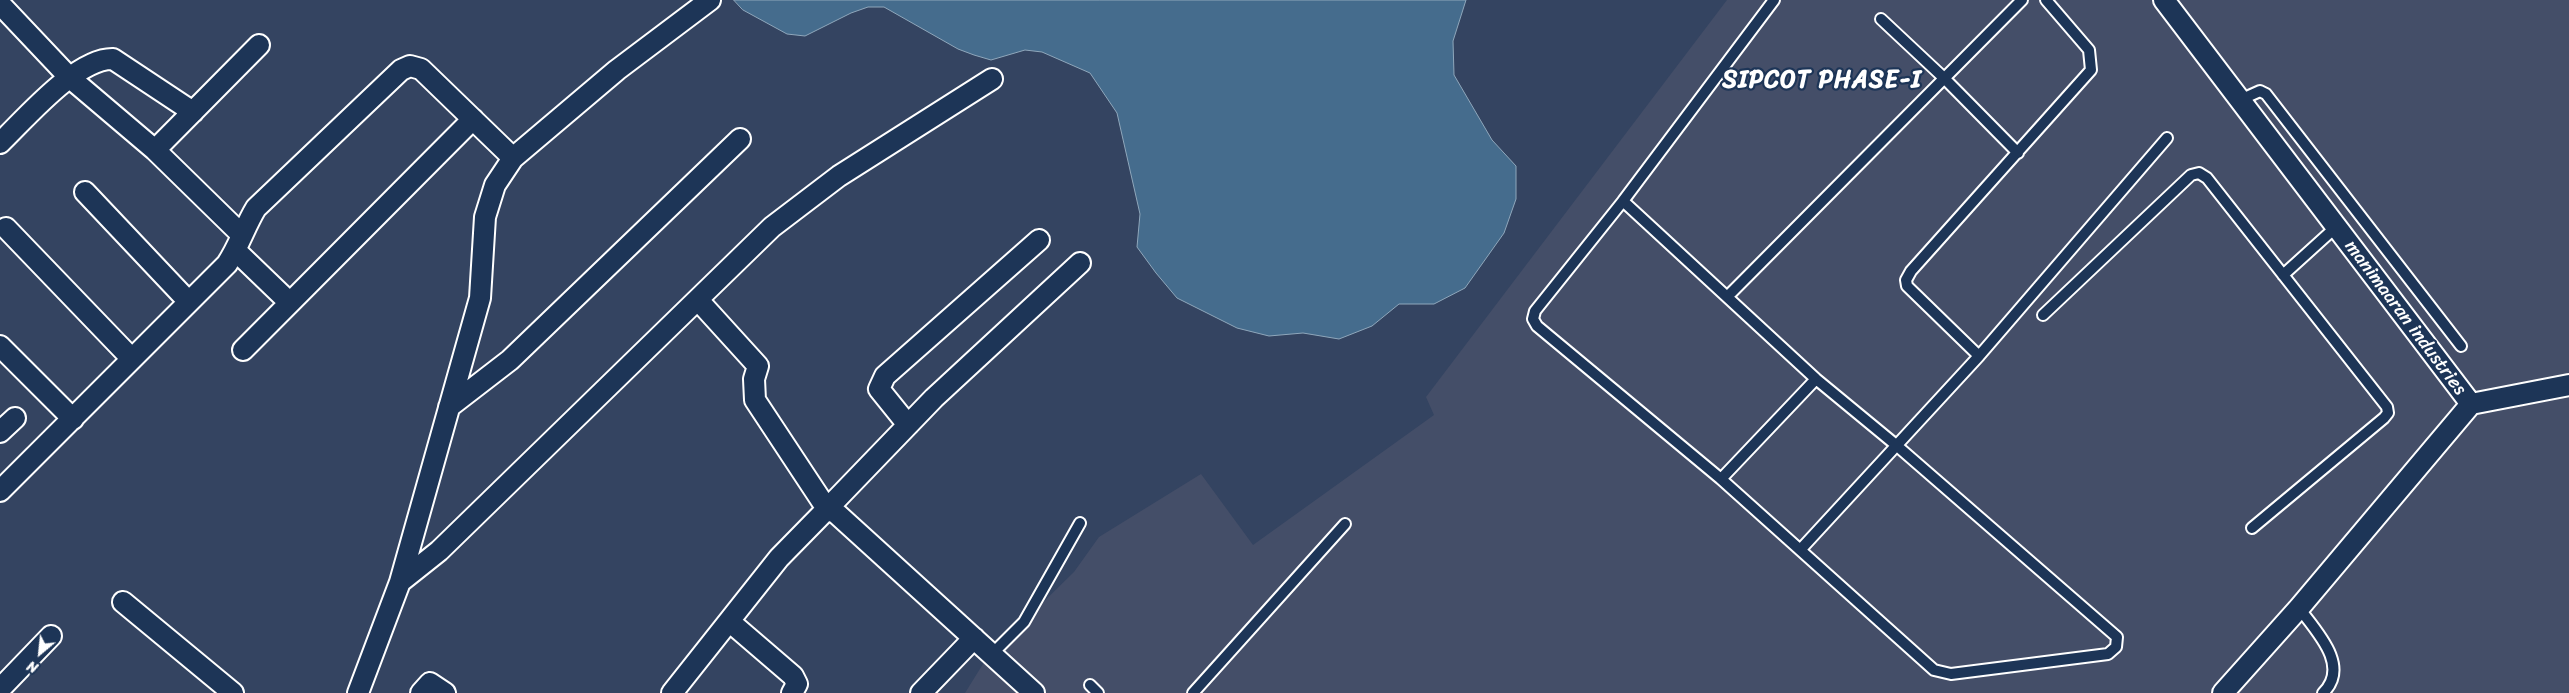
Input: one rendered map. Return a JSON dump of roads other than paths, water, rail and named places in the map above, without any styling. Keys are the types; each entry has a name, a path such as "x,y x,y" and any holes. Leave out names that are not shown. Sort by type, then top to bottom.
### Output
{"street":[{"path":"358,693 400,582 480,298 484,217 495,185 513,158 617,70 710,0"},
{"name":"manimaaran industries","path":"2164,0 2471,404 2300,608 2223,693"},
{"path":"0,4 69,77 156,150 289,302"},
{"path":"156,150 259,44"},
{"path":"0,142 69,77 101,58 113,59 193,112"},
{"path":"0,491 227,264 256,208 401,70 410,66 421,69 513,158"},
{"path":"400,582 439,550 772,227 838,176 992,79"},
{"path":"243,350 473,120"},
{"path":"449,407 510,360 740,139"},
{"path":"85,192 188,302"},
{"path":"6,228 132,359"},
{"path":"908,425 879,389 885,376 1039,240"},
{"path":"672,693 779,558 934,398 1080,264"},
{"path":"698,300 758,366 754,379 755,400 827,509 836,513 1034,693"},
{"path":"0,346 73,419"},
{"path":"2471,404 2569,385"},
{"path":"0,432 15,418"},
{"path":"123,602 233,693"},
{"path":"729,621 793,676 797,684 792,693"},
{"path":"0,689 51,636"},
{"path":"921,693 974,638"},
{"path":"421,693 430,683 445,693"}],"lane":[{"path":"1623,201 1816,379 1896,444 2117,637 2116,647 2108,654 1942,674 1934,670 1801,549 1721,479 1544,332 1533,319 1534,311 1623,201 1774,0"},
{"path":"1728,296 2022,0"},
{"path":"1979,356 1907,286 1906,280 1910,271 2092,70 2089,50 2046,0"},
{"path":"1881,19 1944,78 2018,153"},
{"path":"2240,100 2253,92 2260,91 2266,94 2462,346"},
{"path":"1801,549 1979,356 2167,138"},
{"path":"2043,315 2191,175 2199,173 2207,178 2388,407 2388,413 2252,528"},
{"path":"2283,275 2336,227"},
{"path":"1721,479 1816,379"},
{"path":"992,654 1024,622 1080,523"},
{"path":"1193,693 1345,524"},
{"path":"2300,608 2331,653 2333,665 2332,681 2323,693"},
{"path":"1090,685 1098,693"}],"district":[{"name":"SIPCOT PHASE-I","path":"1822,81"}]}
